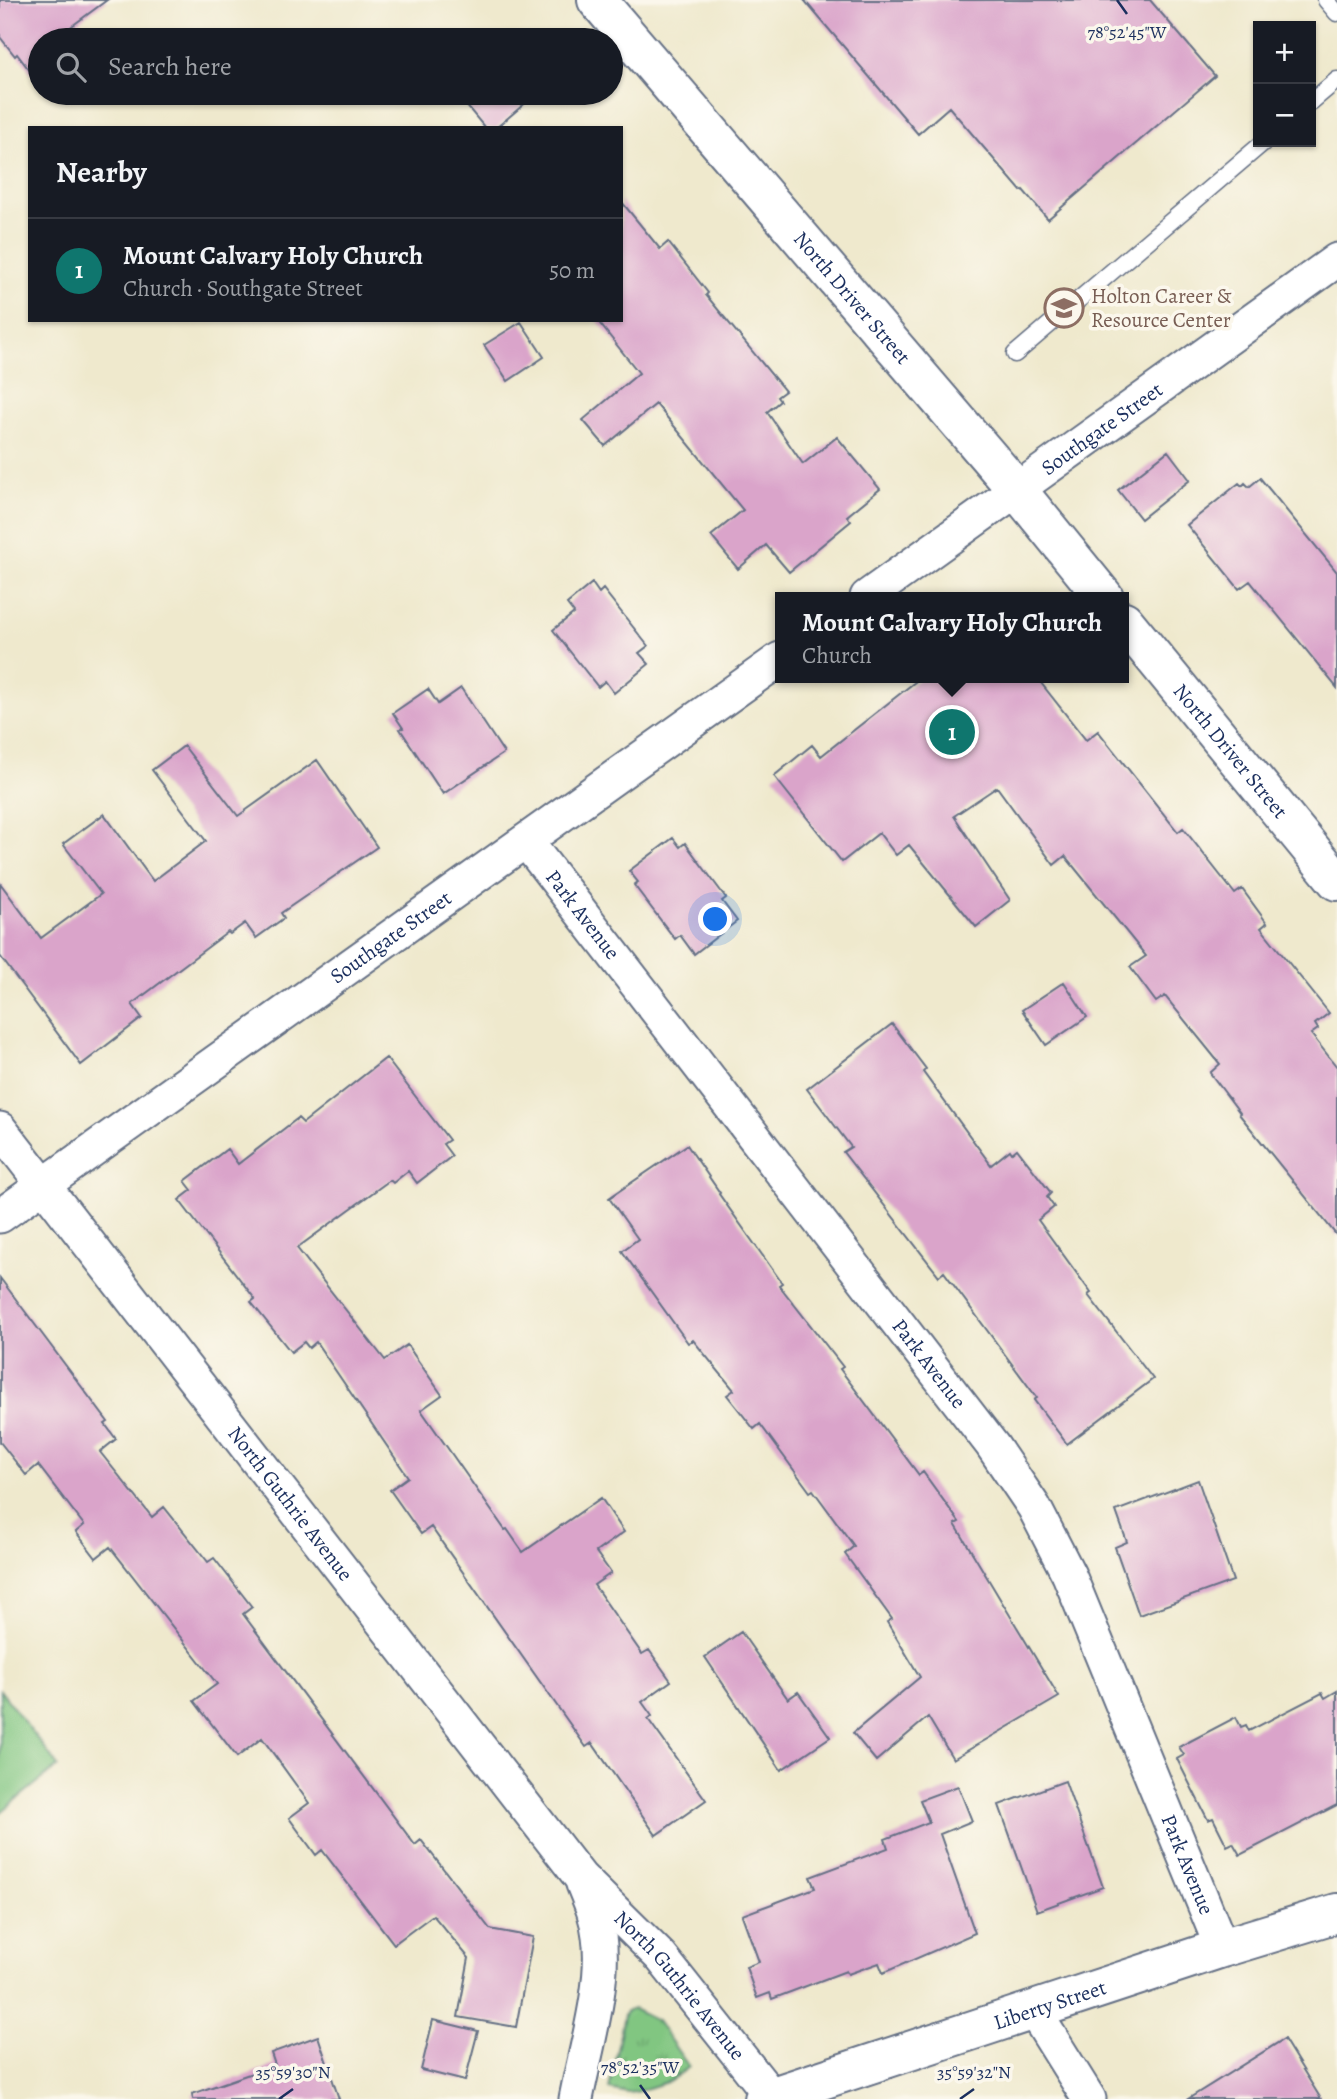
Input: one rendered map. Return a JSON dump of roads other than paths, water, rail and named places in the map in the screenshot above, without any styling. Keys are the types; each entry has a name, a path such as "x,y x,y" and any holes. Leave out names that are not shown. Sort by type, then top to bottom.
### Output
{"street":[{"name":"North Driver Street","path":"597,0 621,28"},
{"name":"North Driver Street","path":"623,30 1017,490 1100,592"},
{"name":"Southgate Street","path":"874,592 1337,260"},
{"name":"North Driver Street","path":"1129,627 1337,881"},
{"name":"Southgate Street","path":"0,1216 775,663"},
{"name":"Park Avenue","path":"526,841 984,1434 1034,1507 1069,1575 1222,1948"},
{"name":"North Guthrie Avenue","path":"0,1129 581,1878 661,1957 768,2098"},
{"name":"North Guthrie Avenue","path":"576,2099 600,1965 600,1938 594,1910 581,1878"},
{"name":"Liberty Street","path":"768,2098 1222,1948 1337,1913"},
{"path":"1034,2011 1089,2099"}],"lane":[{"path":"1326,0 1337,13"},
{"path":"1316,98 1337,80"},
{"path":"1015,354 1258,147"}],"place":[{"name":"Holton Career & Resource Center","path":"1064,308"},
{"name":"Mount Calvary Holy Church","path":"952,732"}]}
